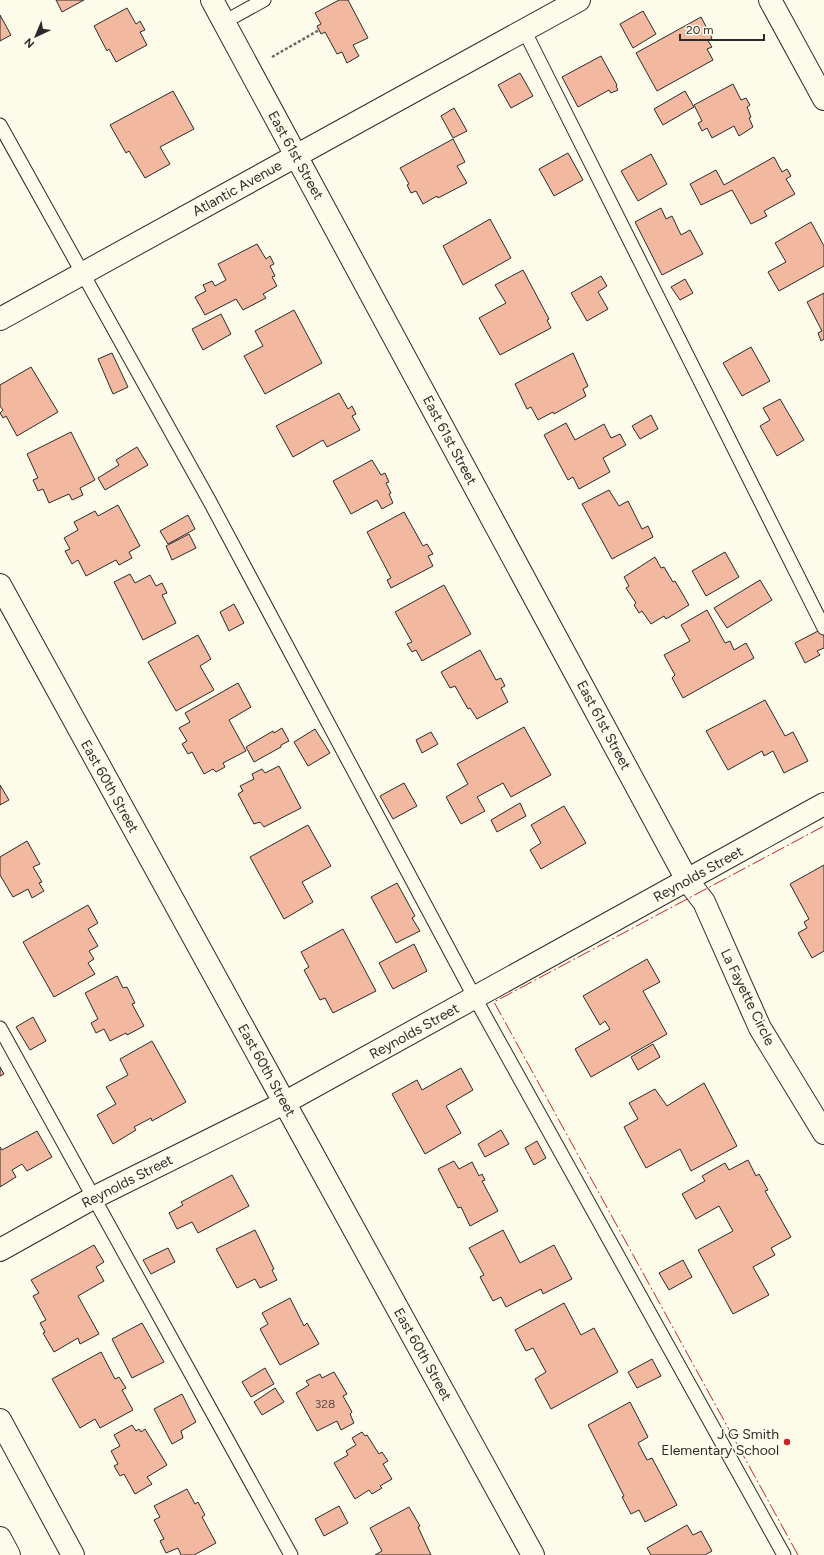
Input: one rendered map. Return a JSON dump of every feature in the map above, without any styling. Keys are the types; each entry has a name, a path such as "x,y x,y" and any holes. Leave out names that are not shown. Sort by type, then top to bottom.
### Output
{"street":[{"name":"East 61st Street","path":"212,0 687,880"},
{"name":"Atlantic Avenue","path":"0,319 579,0"},
{"path":"770,0 824,99"},
{"name":"East 60th Street","path":"0,585 533,1555"},
{"name":"Reynolds Street","path":"0,1250 93,1198 284,1103 824,804"},
{"name":"La Fayette Circle","path":"687,880 704,902 760,1028 824,1133"},
{"path":"0,1420 73,1555"},
{"path":"0,1538 9,1555"}],"lane":[{"path":"224,22 264,0"},
{"path":"524,30 824,628"},
{"path":"0,125 209,500 475,998 784,1555"},
{"path":"0,1028 291,1555"}],"path":[{"path":"250,69 319,30"}],"building":[{"path":"56,0 84,0 62,12"},
{"path":"339,0 348,0 368,38 353,45 359,56 347,63 342,52 337,54 325,32 321,34 317,26 321,24 315,13"},
{"path":"127,8 136,24 140,21 145,30 140,32 147,45 116,62 109,49 107,51 94,26"},
{"path":"643,11 656,34 633,48 620,24"},
{"path":"0,15 11,35 0,41"},
{"path":"701,17 712,38 708,41 712,47 707,49 713,60 657,91 636,53"},
{"path":"601,56 617,85 618,90 611,93 609,90 578,107 562,77"},
{"path":"520,73 533,96 511,108 498,85"},
{"path":"733,84 741,100 746,98 750,105 747,107 751,117 749,118 753,127 739,136 734,126 712,138 707,128 702,131 698,123 702,121 694,105"},
{"path":"173,91 194,129 160,147 170,164 145,178 129,151 126,153 110,125"},
{"path":"685,91 694,107 663,125 654,109"},
{"path":"454,108 467,131 453,138 441,116"},
{"path":"453,139 465,162 457,166 467,183 423,204 416,191 411,193 407,185 409,184 400,168"},
{"path":"568,153 583,180 554,196 539,169"},
{"path":"651,154 667,184 638,201 621,171"},
{"path":"774,157 782,172 787,169 791,176 786,179 795,194 764,211 767,216 751,224 732,190 701,205 690,184 716,170 724,185"},
{"path":"661,208 666,219 672,216 681,235 690,230 703,254 662,275 635,222"},
{"path":"490,219 511,258 463,285 443,246"},
{"path":"811,222 824,246 824,266 779,291 768,272 786,262 775,243"},
{"path":"257,244 266,259 270,256 274,264 270,266 275,276 272,277 277,286 263,294 266,298 243,310 236,299 205,315 195,297 206,291 203,285 212,281 215,286 226,280 218,264"},
{"path":"523,270 549,319 547,320 551,328 500,355 479,318 506,303 495,285"},
{"path":"601,276 607,286 598,292 608,309 587,321 571,293"},
{"path":"685,279 693,293 680,300 671,287"},
{"path":"824,293 824,339 821,341 818,333 822,331 807,302"},
{"path":"294,310 322,363 265,394 244,356 263,346 255,331"},
{"path":"221,314 231,334 203,350 192,329"},
{"path":"751,347 770,381 742,396 723,363"},
{"path":"112,353 128,387 113,394 98,359"},
{"path":"573,353 588,386 583,389 586,396 554,414 553,412 538,420 531,407 527,409 515,384"},
{"path":"31,367 58,412 17,436 6,416 3,418 0,413 3,410 0,406 0,385"},
{"path":"339,393 348,409 352,406 356,414 352,416 360,430 327,447 323,440 293,457 276,426"},
{"path":"780,399 804,440 777,456 760,426 770,420 763,408"},
{"path":"651,415 658,429 640,439 632,426"},
{"path":"566,423 575,440 604,424 611,438 620,434 626,445 603,458 610,472 579,489 573,477 568,480 544,435"},
{"path":"71,432 95,480 80,488 83,495 72,500 69,494 49,503 43,489 38,491 33,480 38,478 27,454"},
{"path":"137,447 148,465 105,490 98,478 119,465 116,460"},
{"path":"372,460 381,475 385,473 389,482 386,483 391,493 389,494 393,503 382,509 377,500 351,514 333,481"},
{"path":"609,490 619,506 628,501 642,529 648,526 653,537 612,559 582,504"},
{"path":"118,505 140,546 129,552 132,558 119,565 116,560 86,576 78,560 72,564 65,551 70,549 64,538 78,530 74,522 95,511 98,516"},
{"path":"404,512 423,546 427,544 433,554 428,556 433,566 391,588 387,580 391,578 367,532"},
{"path":"188,515 195,529 168,544 160,531"},
{"path":"189,534 196,548 172,560 166,546"},
{"path":"725,552 739,577 706,596 692,571"},
{"path":"655,557 661,568 664,567 673,582 675,581 689,605 666,619 664,616 651,624 642,611 639,613 634,605 636,603 626,588 629,586 624,577"},
{"path":"130,574 135,583 150,575 156,586 162,583 167,593 162,595 176,623 143,640 114,582"},
{"path":"760,580 772,600 727,628 714,608"},
{"path":"444,585 471,634 422,661 416,650 412,652 407,644 412,642 395,612"},
{"path":"234,604 244,623 229,631 220,612"},
{"path":"707,610 725,643 730,641 734,650 746,643 754,658 683,698 672,678 675,675 664,655 690,641 681,625"},
{"path":"820,630 824,637 824,648 817,651 820,655 805,663 795,643"},
{"path":"198,635 211,659 200,666 214,690 176,711 148,662"},
{"path":"480,650 496,680 501,678 505,686 501,688 508,702 477,719 470,708 468,709 455,686 450,688 441,672"},
{"path":"238,683 251,707 229,720 246,751 223,763 225,767 216,772 213,769 204,774 192,752 188,754 182,744 187,741 179,728 190,722 185,713"},
{"path":"765,700 785,736 793,732 808,761 784,773 773,751 764,756 762,751 728,770 706,731"},
{"path":"524,727 551,775 511,797 503,783 477,797 485,811 461,824 446,797 468,784 457,764"},
{"path":"282,728 289,741 254,762 246,747 273,731 274,733"},
{"path":"315,729 330,753 308,766 294,742"},
{"path":"431,732 438,744 422,753 416,740"},
{"path":"279,766 301,808 264,827 260,822 254,824 238,794 243,791 240,786 254,779 252,774 262,769 265,773"},
{"path":"404,783 417,806 393,819 380,796"},
{"path":"0,785 9,800 0,805"},
{"path":"520,803 526,816 497,832 491,820"},
{"path":"564,806 586,843 541,869 530,850 541,843 531,825"},
{"path":"308,825 331,866 302,882 313,902 284,919 250,857"},
{"path":"27,841 40,864 33,867 42,882 39,883 44,891 32,898 28,889 13,897 0,875 0,857"},
{"path":"824,865 824,951 812,958 798,933 807,928 804,922 809,919 790,884"},
{"path":"397,883 415,916 412,918 420,931 396,943 371,897"},
{"path":"88,905 98,923 88,929 98,946 89,951 94,959 88,963 95,974 54,997 23,942"},
{"path":"343,929 376,991 333,1013 325,998 320,1000 304,970 309,967 301,952"},
{"path":"414,944 427,971 393,989 379,963"},
{"path":"647,959 660,982 643,991 667,1034 591,1077 575,1049 610,1029 605,1021 600,1025 583,996"},
{"path":"117,976 123,988 127,987 135,1003 132,1004 144,1026 127,1035 126,1033 110,1041 104,1029 96,1033 91,1023 98,1019 85,993"},
{"path":"33,1017 46,1041 30,1050 16,1027"},
{"path":"152,1041 186,1102 152,1121 151,1118 134,1127 136,1130 113,1144 97,1115 116,1104 106,1087 128,1075 120,1059"},
{"path":"653,1044 660,1057 638,1070 631,1057"},
{"path":"0,1067 4,1074 0,1076"},
{"path":"461,1068 473,1090 446,1106 461,1133 425,1154 392,1094 417,1080 422,1090"},
{"path":"704,1083 737,1146 691,1171 680,1149 646,1168 624,1127 638,1119 629,1103 655,1089 667,1106"},
{"path":"501,1130 509,1144 485,1157 478,1144"},
{"path":"37,1131 52,1157 27,1171 22,1164 12,1170 16,1177 0,1187 0,1147 2,1150"},
{"path":"537,1141 546,1158 534,1165 525,1148"},
{"path":"748,1160 756,1176 759,1174 768,1190 765,1191 791,1237 771,1248 775,1255 753,1267 769,1295 733,1314 698,1250 733,1231 719,1206 696,1219 682,1194 705,1181 702,1176 725,1163 729,1170"},
{"path":"454,1161 459,1169 472,1162 479,1176 482,1174 485,1180 482,1181 498,1211 470,1226 461,1207 458,1208 438,1169"},
{"path":"232,1175 249,1206 198,1233 192,1222 177,1229 169,1213 183,1205 181,1202"},
{"path":"255,1230 274,1269 272,1270 277,1280 260,1288 255,1279 237,1288 216,1249"},
{"path":"503,1230 520,1263 554,1245 572,1279 543,1294 541,1289 506,1307 501,1297 493,1301 480,1277 484,1275 469,1248"},
{"path":"94,1245 104,1262 96,1267 104,1281 78,1296 99,1334 80,1344 78,1338 54,1352 43,1333 45,1332 40,1323 46,1320 33,1296 39,1293 31,1280"},
{"path":"168,1248 175,1262 151,1274 143,1260"},
{"path":"683,1260 692,1277 669,1290 659,1273"},
{"path":"290,1298 304,1326 307,1323 319,1344 280,1365 260,1329 268,1324 262,1313"},
{"path":"564,1303 581,1335 594,1328 618,1372 551,1409 535,1379 546,1372 533,1348 526,1351 515,1330"},
{"path":"142,1323 164,1362 132,1378 112,1339"},
{"path":"101,1352 115,1379 119,1377 126,1388 122,1390 133,1410 100,1428 95,1419 80,1428 52,1379"},
{"path":"652,1359 661,1376 637,1388 628,1372"},
{"path":"265,1368 274,1384 251,1397 242,1382"},
{"path":"334,1372 347,1394 343,1396 352,1412 350,1414 354,1423 341,1430 337,1421 317,1431 296,1393 309,1385 306,1381 320,1374 322,1378"},
{"path":"275,1388 284,1402 262,1415 254,1402"},
{"path":"182,1394 196,1422 181,1431 183,1438 172,1444 154,1409"},
{"path":"630,1402 648,1437 638,1443 647,1460 652,1458 677,1505 645,1522 639,1510 631,1514 622,1497 624,1496 588,1425"},
{"path":"132,1425 136,1431 139,1429 141,1432 145,1429 167,1465 147,1477 152,1484 135,1494 124,1474 120,1476 114,1466 118,1464 111,1451 120,1446 114,1435"},
{"path":"362,1432 365,1436 367,1435 379,1454 382,1452 388,1461 383,1464 392,1479 380,1486 382,1488 372,1494 369,1490 355,1499 334,1463 348,1455 346,1451 356,1445 352,1438"},
{"path":"187,1489 195,1504 198,1502 205,1515 202,1517 216,1543 194,1555 181,1555 178,1548 166,1553 160,1541 164,1539 154,1520 160,1517 154,1506"},
{"path":"339,1506 348,1523 324,1536 315,1519"},
{"path":"409,1507 420,1526 418,1527 431,1555 375,1555 382,1551 370,1528"},
{"path":"687,1525 693,1535 701,1531 712,1551 705,1555 651,1555 647,1548"}],"power":[{"path":"798,1555 494,1002 824,826"}],"place":[{"name":"J G Smith Elementary School","path":"787,1442"}]}
